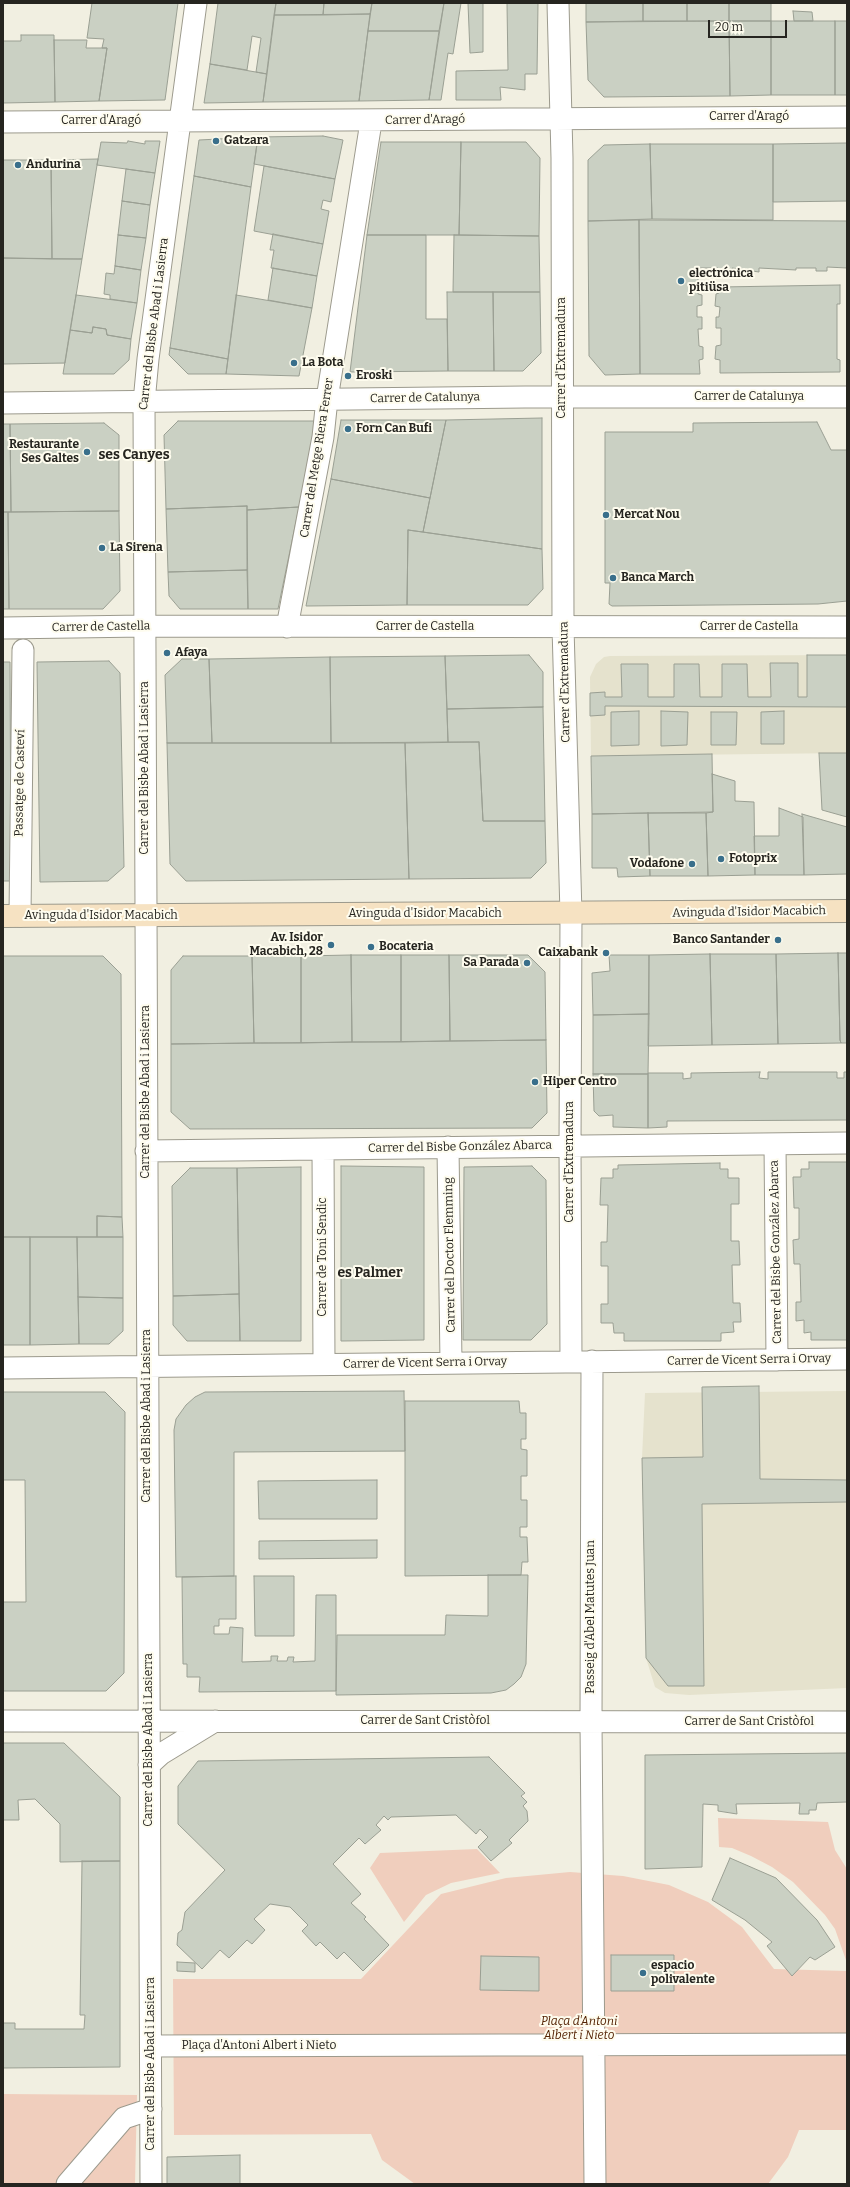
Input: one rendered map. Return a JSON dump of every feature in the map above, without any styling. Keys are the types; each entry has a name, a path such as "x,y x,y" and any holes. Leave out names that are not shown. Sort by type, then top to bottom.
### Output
{"street":[{"name":"Carrer del Bisbe Abad i Lasierra","path":"151,2184 144,402 196,3"},
{"name":"Carrer d'Extremadura","path":"558,3 561,118 563,627 571,914 571,1362"},
{"name":"Carrer d'Aragó","path":"3,122 371,122 561,118 847,117"},
{"name":"Carrer del Metge Riera Ferrer","path":"287,627 323,437 327,400 371,122"},
{"name":"Carrer de Catalunya","path":"3,403 562,397 847,397"},
{"name":"Carrer de Castella","path":"3,628 144,626 847,627"},
{"name":"Passatge de Casteví","path":"11,916 23,650"},
{"name":"Avinguda d'Isidor Macabich","path":"11,916 571,914 847,911"},
{"name":"Carrer del Bisbe González Abarca","path":"775,1144 777,1360"},
{"name":"Carrer del Bisbe González Abarca","path":"146,1151 847,1144"},
{"name":"Carrer del Doctor Flemming","path":"448,1147 451,1363"},
{"name":"Carrer de Toni Sendic","path":"323,1149 324,1364"},
{"name":"Carrer de Vicent Serra i Orvay","path":"3,1368 847,1359"},
{"name":"Passeig d'Abel Matutes Juan","path":"592,1361 591,1722 595,2184"},
{"name":"Carrer de Sant Cristòfol","path":"3,1721 847,1722"},
{"path":"149,1765 161,1754 215,1721"},
{"name":"Plaça d'Antoni Albert i Nieto","path":"150,2046 548,2045 593,2043 847,2044"},
{"path":"67,2184 124,2118 151,2110"}],"shaded area":[{"path":"847,655 847,753 591,756 590,677 596,664 604,657"},
{"path":"847,1391 847,1688 689,1695 665,1693 655,1687 646,1658 642,1458 645,1393"}],"green space":[{"path":"718,1818 828,1822 835,1850 847,1869 847,1963 835,1929 825,1915 793,1882 772,1867 751,1856 732,1848 719,1847"},
{"path":"477,1849 500,1873 451,1883 426,1895 404,1922 370,1868 380,1853"},
{"name":"Plaça d'Antoni Albert i Nieto","path":"570,1872 623,1876 669,1885 708,1902 742,1927 774,1969 847,1971 847,2130 799,2130 788,2157 768,2184 415,2184 382,2160 371,2134 174,2135 173,1979 361,1979 441,1894 506,1878"},
{"path":"3,2094 137,2095 135,2184 3,2184"}],"building":[{"path":"92,3 178,3 165,100 99,101 107,48 102,48 104,39 87,38"},
{"path":"218,3 276,3 267,74 256,72 261,38 252,36 247,70 210,64"},
{"path":"276,3 324,3 323,15 274,15"},
{"path":"324,3 372,3 370,14 323,15"},
{"path":"372,3 444,3 439,31 368,31"},
{"path":"444,3 461,3 453,54 448,53 441,100 429,100"},
{"path":"468,3 483,3 483,52 470,53"},
{"path":"507,3 538,3 537,74 525,74 525,90 500,87 501,100 456,100 456,71 508,70"},
{"path":"586,3 643,3 643,21 586,22"},
{"path":"643,3 687,3 687,21 643,21"},
{"path":"687,3 729,3 729,21 687,21"},
{"path":"729,3 771,3 771,21 729,21"},
{"path":"793,11 812,12 813,21 794,21"},
{"path":"370,14 359,101 263,102 274,15"},
{"path":"729,21 730,96 604,97 588,80 586,22"},
{"path":"729,21 771,21 771,95 730,96"},
{"path":"771,21 835,21 835,95 771,95"},
{"path":"835,21 847,21 847,95 835,95"},
{"path":"368,31 439,31 429,100 359,101"},
{"path":"21,35 54,35 55,102 3,103 3,41 21,41"},
{"path":"54,40 87,40 86,48 107,48 99,101 55,102"},
{"path":"210,64 267,74 263,102 204,103"},
{"path":"323,136 343,140 335,179 254,164 258,137"},
{"path":"258,137 251,187 194,176 199,140"},
{"path":"128,141 145,144 145,141 160,141 155,173 97,165 101,142 127,143"},
{"path":"381,142 461,142 459,235 367,235"},
{"path":"461,142 526,142 540,158 539,236 459,235"},
{"path":"847,143 847,201 773,202 773,144"},
{"path":"650,144 652,219 588,221 588,160 604,145"},
{"path":"650,144 773,144 773,220 652,219"},
{"path":"98,159 82,259 52,259 51,160"},
{"path":"3,160 51,160 52,259 3,258"},
{"path":"264,166 335,179 331,202 323,200 321,209 329,211 323,244 254,231"},
{"path":"126,169 155,173 150,205 122,201"},
{"path":"194,176 251,187 228,359 170,348"},
{"path":"122,201 150,205 146,238 118,235"},
{"path":"639,220 847,221 847,268 827,267 827,271 816,271 816,268 796,268 796,270 759,268 759,272 732,268 732,272 718,272 718,268 698,268 698,294 702,295 702,305 697,306 697,317 702,317 702,329 698,329 699,346 703,347 703,359 699,360 700,374 640,374"},
{"path":"639,220 640,374 605,375 589,356 588,221"},
{"path":"273,234 323,244 317,276 271,268 274,250 270,250"},
{"path":"118,235 146,238 141,270 115,266"},
{"path":"367,235 426,235 426,319 447,319 448,371 350,372"},
{"path":"454,235 539,236 540,292 453,292"},
{"path":"3,258 82,259 65,363 3,364"},
{"path":"115,266 141,270 137,303 110,299 110,295 104,294 106,273 114,274"},
{"path":"273,268 317,276 312,308 268,300"},
{"path":"840,285 840,304 837,304 837,359 840,360 840,372 720,373 720,360 715,359 716,346 721,345 721,328 716,328 716,317 719,317 720,307 715,306 716,294 719,293 720,287"},
{"path":"447,292 493,292 494,371 448,371"},
{"path":"493,292 540,292 541,353 523,371 494,371"},
{"path":"76,295 137,303 131,339 107,335 106,329 93,327 92,333 70,330"},
{"path":"236,295 312,308 299,376 226,374"},
{"path":"93,327 106,329 107,335 131,339 129,360 114,374 63,374 70,330 92,333"},
{"path":"170,348 228,359 226,374 188,374 169,355"},
{"path":"542,418 542,549 423,532 446,420"},
{"path":"341,420 446,420 430,498 331,479"},
{"path":"178,421 317,421 299,507 247,510 247,506 166,509 164,435"},
{"name":"Mercat Nou","path":"817,422 831,450 847,450 847,601 818,604 612,606 609,604 610,583 605,583 605,432 693,432 693,423"},
{"path":"104,423 119,435 119,511 11,512 10,424"},
{"path":"3,424 10,424 11,512 3,512"},
{"path":"331,479 430,498 423,532 408,530 407,605 306,606"},
{"path":"247,506 247,570 168,572 166,509"},
{"path":"299,507 278,609 248,609 247,510"},
{"path":"119,511 120,591 103,609 9,609 8,512"},
{"path":"3,512 8,512 9,609 3,609"},
{"path":"408,530 542,549 543,589 528,605 407,605"},
{"path":"247,570 248,609 180,609 169,596 168,572"},
{"path":"529,655 543,672 543,707 447,709 445,656"},
{"path":"807,655 847,655 847,707 605,706 605,715 590,716 590,693 605,692 605,697 622,697 621,664 648,664 648,697 674,697 674,664 699,664 700,697 722,697 722,664 747,664 748,697 771,697 770,663 798,663 798,697 807,697"},
{"path":"445,656 448,742 331,743 330,657"},
{"path":"330,657 331,743 212,743 209,659"},
{"path":"182,659 209,659 212,743 167,743 165,675"},
{"path":"109,661 120,673 124,867 108,881 40,882 37,662"},
{"path":"3,662 10,662 11,881 3,881"},
{"path":"543,707 545,821 483,821 479,742 448,742 447,709"},
{"path":"639,711 639,745 611,746 611,712"},
{"path":"661,711 688,712 687,745 661,746"},
{"path":"784,711 784,744 761,744 761,712"},
{"path":"711,712 737,712 736,745 711,745"},
{"path":"479,742 483,821 545,821 546,863 531,878 409,879 405,743"},
{"path":"167,743 405,743 409,879 186,881 170,864"},
{"path":"819,753 847,753 847,817 822,810"},
{"path":"712,754 713,812 592,814 591,756"},
{"path":"712,774 735,781 735,801 754,802 755,875 708,876 706,813 713,812"},
{"path":"779,808 803,817 804,875 755,875 754,836 779,836"},
{"path":"648,813 706,813 708,876 650,876"},
{"path":"648,813 650,876 618,877 617,868 592,868 592,814"},
{"path":"802,814 847,827 847,874 804,875"},
{"path":"838,953 847,953 847,1043 841,1043 840,1040"},
{"path":"838,953 841,1043 778,1044 776,954"},
{"path":"710,954 776,954 778,1044 712,1045"},
{"path":"710,954 712,1045 648,1046 649,955"},
{"path":"351,955 352,1042 301,1043 301,956"},
{"path":"351,955 401,955 401,1042 352,1042"},
{"path":"401,955 449,955 450,1041 401,1042"},
{"path":"449,955 528,955 545,972 546,1040 450,1041"},
{"path":"609,955 649,955 649,1014 593,1015 592,973 610,971"},
{"path":"3,956 103,956 121,974 122,1217 97,1216 97,1237 3,1237"},
{"path":"183,956 252,956 254,1043 171,1044 171,970"},
{"path":"252,956 301,956 301,1043 254,1043"},
{"path":"649,1014 648,1074 593,1074 593,1015"},
{"path":"546,1040 547,1113 532,1128 190,1129 171,1112 171,1044"},
{"path":"760,1072 759,1078 768,1079 768,1072 837,1072 837,1078 844,1078 844,1072 847,1072 847,1120 667,1121 667,1127 648,1128 648,1073 683,1073 683,1079 691,1078 691,1073"},
{"path":"593,1074 648,1074 648,1128 613,1127 613,1115 599,1116 594,1111"},
{"path":"809,1162 847,1162 847,1340 811,1340 811,1332 804,1333 804,1320 796,1321 796,1302 801,1302 800,1264 794,1264 793,1240 799,1239 799,1208 794,1208 793,1177 801,1177 801,1169 809,1169"},
{"path":"720,1163 720,1169 728,1169 728,1178 739,1178 739,1204 731,1204 731,1241 739,1241 740,1265 732,1265 733,1303 740,1303 741,1322 733,1322 734,1332 721,1333 721,1341 624,1341 624,1333 614,1333 613,1323 601,1323 601,1304 608,1304 608,1266 601,1266 601,1242 607,1242 608,1205 600,1205 601,1178 613,1178 613,1169 618,1169 618,1165"},
{"path":"341,1166 424,1167 424,1340 341,1341"},
{"path":"532,1166 546,1180 547,1324 531,1340 463,1340 464,1167"},
{"path":"301,1167 301,1341 240,1341 237,1168"},
{"path":"190,1168 237,1168 239,1294 173,1296 172,1186"},
{"path":"97,1216 122,1217 123,1237 97,1237"},
{"path":"3,1237 30,1237 30,1345 3,1345"},
{"path":"30,1237 77,1237 79,1344 30,1345"},
{"path":"77,1237 123,1237 123,1298 78,1297"},
{"path":"239,1294 240,1341 187,1341 173,1325 173,1296"},
{"path":"78,1297 123,1298 123,1331 109,1344 79,1344"},
{"path":"759,1386 760,1479 847,1480 847,1502 702,1504 704,1686 668,1686 646,1658 642,1458 703,1457 702,1387"},
{"path":"404,1391 405,1451 234,1452 234,1576 176,1577 174,1430 176,1419 186,1405 195,1397 205,1392"},
{"path":"3,1392 105,1392 125,1412 124,1673 106,1691 3,1691 3,1602 26,1602 25,1480 3,1480"},
{"path":"405,1401 519,1401 520,1413 526,1413 526,1439 521,1439 521,1449 527,1450 527,1476 521,1476 521,1500 527,1500 527,1527 520,1527 520,1537 527,1537 528,1562 522,1562 521,1575 405,1576"},
{"path":"377,1480 377,1519 259,1519 258,1481"},
{"path":"377,1540 377,1558 259,1559 259,1541"},
{"path":"488,1575 528,1575 526,1664 521,1677 514,1684 506,1690 491,1693 336,1695 337,1635 445,1635 446,1615 488,1616"},
{"path":"236,1576 236,1619 219,1619 219,1626 214,1626 214,1634 229,1634 230,1627 243,1628 242,1662 271,1661 271,1656 278,1656 277,1661 287,1661 288,1657 294,1657 293,1662 315,1661 316,1595 336,1595 336,1691 199,1692 200,1677 187,1677 187,1664 183,1664 182,1577"},
{"path":"254,1576 294,1576 294,1636 255,1636"},
{"path":"3,1743 64,1743 120,1797 120,1861 60,1862 60,1824 35,1799 18,1800 19,1820 3,1820"},
{"path":"847,1753 847,1802 817,1803 816,1810 809,1810 809,1814 799,1814 800,1803 736,1804 737,1814 718,1811 718,1805 703,1804 702,1867 645,1869 645,1755"},
{"path":"489,1757 525,1793 521,1796 527,1802 523,1806 527,1811 528,1821 509,1840 512,1843 491,1861 478,1847 488,1837 480,1829 476,1834 456,1815 391,1817 388,1820 384,1816 376,1825 381,1830 365,1844 359,1838 333,1864 361,1894 351,1903 366,1917 364,1919 389,1945 363,1971 344,1952 337,1959 320,1942 316,1946 302,1931 308,1925 290,1907 270,1904 254,1919 265,1930 252,1944 247,1940 229,1958 220,1950 202,1969 177,1945 178,1933 182,1930 185,1912 225,1870 178,1824 178,1786 198,1761"},
{"path":"730,1858 776,1878 817,1920 835,1947 815,1960 810,1957 792,1976 767,1946 772,1942 745,1920 712,1900"},
{"path":"82,1861 120,1861 120,2067 3,2068 3,2023 15,2023 15,2029 84,2029 85,2015 80,2015"},
{"name":"espacio polivalente","path":"611,1955 674,1955 674,1991 611,1991"},
{"path":"481,1956 539,1957 539,1991 480,1990"},
{"path":"177,1962 195,1963 195,1972 177,1971"},
{"path":"240,2155 240,2184 167,2184 167,2157"}],"place":[{"name":"Gatzara","path":"216,141"},
{"name":"Andurina","path":"18,165"},
{"name":"electrónica pitiüsa","path":"681,281"},
{"name":"La Bota","path":"294,363"},
{"name":"Eroski","path":"348,376"},
{"name":"Forn Can Bufi","path":"348,429"},
{"name":"Restaurante Ses Galtes","path":"87,452"},
{"name":"Mercat Nou","path":"606,515"},
{"name":"La Sirena","path":"102,548"},
{"name":"Banca March","path":"613,578"},
{"name":"Afaya","path":"167,653"},
{"name":"Fotoprix","path":"721,859"},
{"name":"Vodafone","path":"692,864"},
{"name":"Banco Santander","path":"778,940"},
{"name":"Av. Isidor Macabich, 28","path":"331,945"},
{"name":"Bocateria","path":"371,947"},
{"name":"Caixabank","path":"606,953"},
{"name":"Sa Parada","path":"527,963"},
{"name":"Hiper Centro","path":"535,1082"},
{"name":"espacio polivalente","path":"643,1973"}],"district":[{"name":"ses Canyes","path":"134,455"},
{"name":"es Palmer","path":"370,1273"}]}
